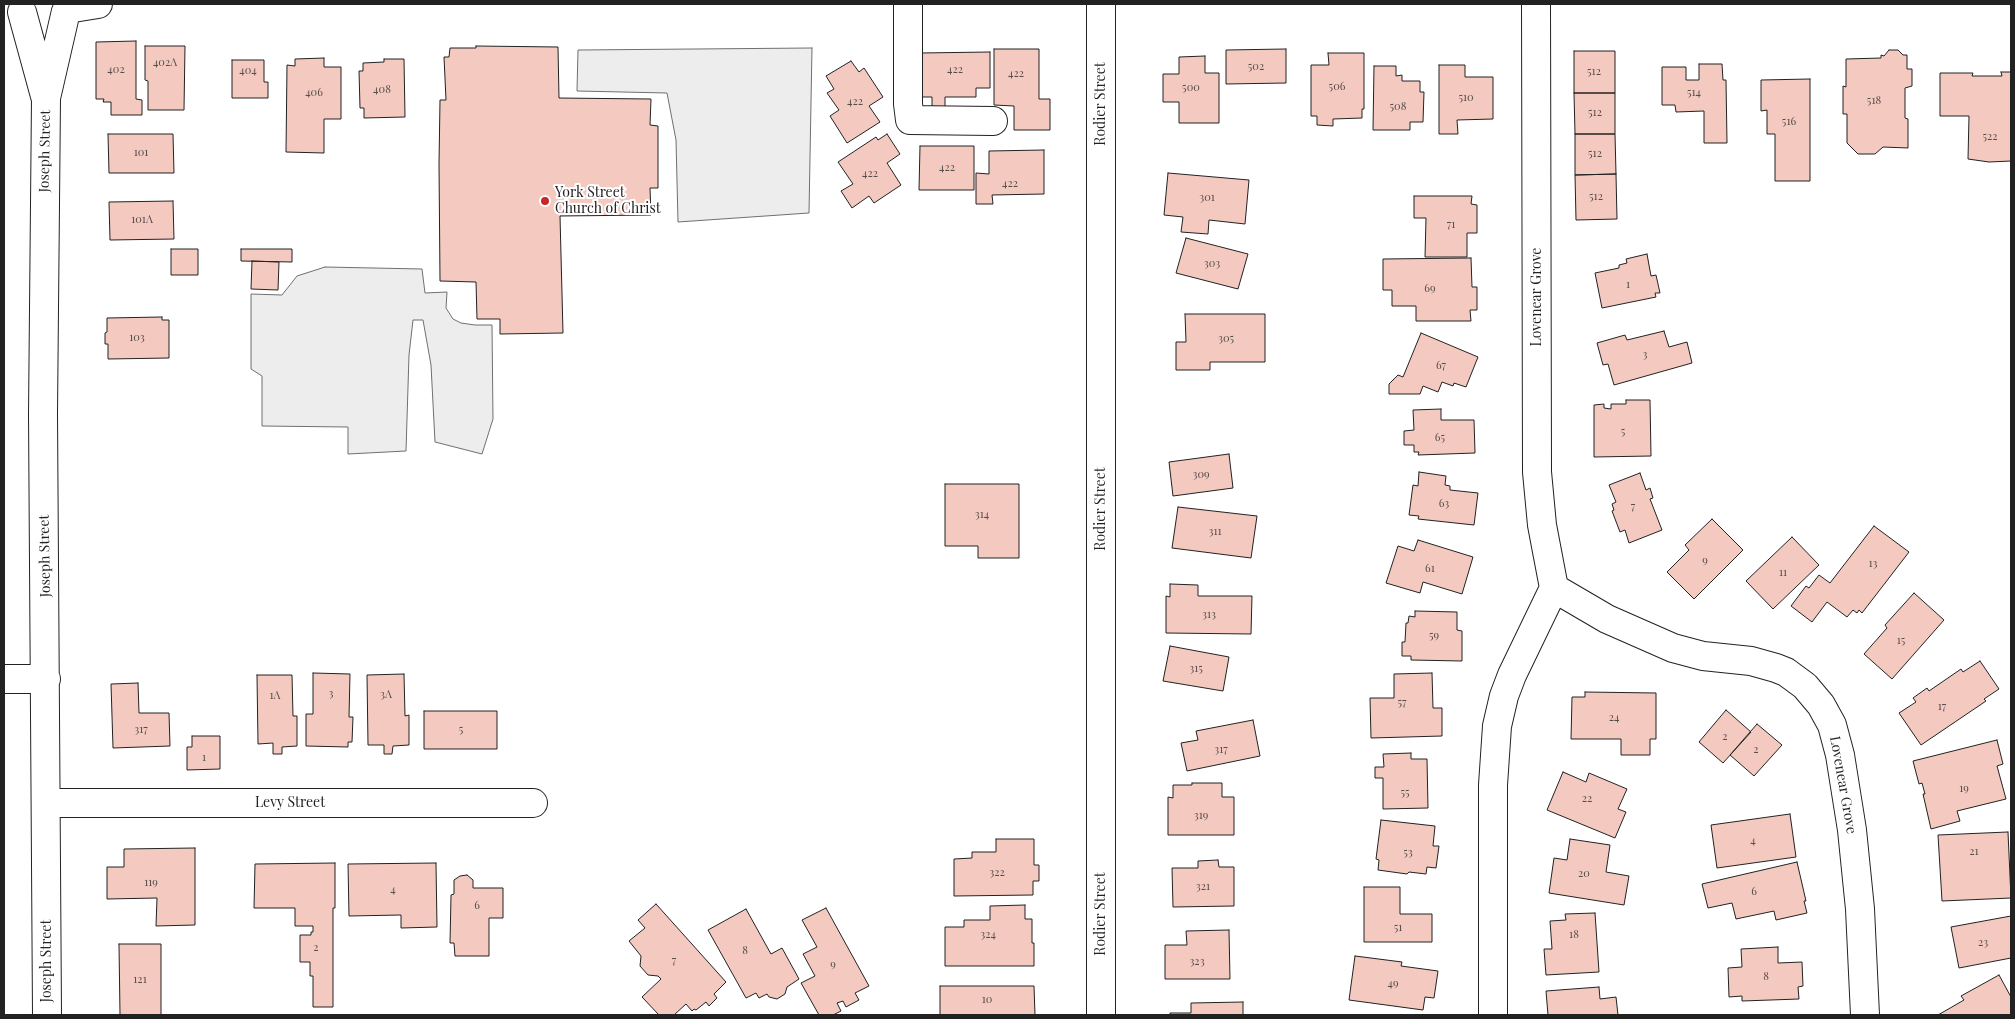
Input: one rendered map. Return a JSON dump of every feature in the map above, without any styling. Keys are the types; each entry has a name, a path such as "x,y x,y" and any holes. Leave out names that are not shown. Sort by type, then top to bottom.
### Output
{"street":[{"path":"15,9 30,18 49,20 68,8 98,4"},
{"path":"908,4 908,104 910,120 993,121"},
{"name":"Rodier Street","path":"1101,4 1101,1015"},
{"name":"Lovenear Grove","path":"1536,4 1537,472 1542,524 1554,588 1607,619 1673,648 1703,656 1751,661 1786,672 1805,686 1820,705 1832,725 1838,747 1852,830 1862,934 1865,1015"},
{"name":"Joseph Street","path":"47,1015 43,414 46,98 68,8"},
{"name":"Joseph Street","path":"15,9 46,98"},
{"path":"1493,1015 1493,794 1497,726 1504,696 1512,675 1554,588"},
{"path":"4,679 46,679"},
{"name":"Levy Street","path":"47,803 533,803"}],"shaded area":[{"path":"812,48 809,213 678,222 676,140 667,93 577,91 578,50"},
{"path":"325,267 422,269 425,293 447,292 446,308 453,319 461,323 492,325 493,419 482,454 435,442 431,365 423,320 413,320 409,355 406,451 348,454 348,427 262,426 262,376 251,369 251,294 282,295 297,276"}],"building":[{"path":"136,41 136,99 142,100 142,115 111,115 111,102 103,102 104,99 96,99 96,42"},
{"path":"145,46 185,46 184,110 148,110 148,81 145,80"},
{"name":"York Street Church of Christ","path":"476,46 558,47 559,98 651,99 650,125 658,126 658,188 650,188 651,215 560,216 563,333 500,334 500,319 477,319 476,282 440,281 440,100 446,100 444,57 449,57 450,48 476,48"},
{"path":"994,49 1039,49 1039,99 1050,99 1050,130 1014,130 1014,106 994,105"},
{"path":"1286,49 1286,83 1226,84 1226,50"},
{"path":"1889,50 1898,50 1903,55 1907,55 1907,69 1912,69 1912,86 1905,88 1908,148 1883,147 1875,154 1858,154 1847,143 1847,114 1843,114 1843,86 1846,87 1846,59 1881,58 1881,55 1884,56"},
{"path":"1574,51 1615,51 1615,93 1574,93"},
{"path":"990,52 990,88 976,88 976,97 945,97 945,109 932,109 932,97 920,97 920,53"},
{"path":"1328,53 1364,53 1364,109 1362,109 1362,118 1333,119 1333,126 1317,125 1317,116 1311,116 1311,65 1329,65"},
{"path":"1205,56 1205,73 1219,73 1219,123 1179,123 1179,102 1163,102 1163,74 1179,74 1179,57"},
{"path":"324,58 324,67 341,67 341,119 324,119 324,153 286,152 287,65 295,66 295,59"},
{"path":"384,59 404,59 405,117 364,118 364,108 360,108 359,71 363,71 363,63 384,62"},
{"path":"232,60 264,60 264,82 268,82 268,98 232,98"},
{"path":"851,61 859,72 864,68 883,97 869,106 880,122 847,143 830,116 839,110 827,93 834,89 826,76"},
{"path":"1699,64 1722,64 1723,80 1726,80 1727,143 1704,143 1704,111 1676,112 1675,105 1662,105 1662,67 1686,67 1686,80 1699,80"},
{"path":"1439,65 1465,65 1465,77 1493,77 1493,119 1457,120 1458,134 1439,134"},
{"path":"1374,66 1396,66 1396,76 1402,75 1402,81 1420,81 1420,92 1424,92 1423,122 1410,122 1410,130 1373,130"},
{"path":"2001,72 2011,72 2011,161 1989,162 1968,159 1969,116 1940,116 1940,73 1973,73 1972,76 2002,76"},
{"path":"1810,79 1810,181 1775,181 1775,134 1767,134 1767,110 1761,111 1761,80"},
{"path":"1574,93 1615,93 1615,134 1575,134"},
{"path":"108,134 173,134 174,173 109,173"},
{"path":"887,134 900,154 887,163 901,185 874,203 869,196 852,208 841,191 853,184 838,162 876,137 878,140"},
{"path":"1575,134 1615,134 1616,174 1575,175"},
{"path":"920,146 974,146 974,190 919,190"},
{"path":"1044,150 1044,194 992,195 993,204 976,204 976,173 989,174 989,151"},
{"path":"1168,173 1249,180 1245,224 1209,220 1208,234 1181,232 1183,217 1164,215"},
{"path":"1616,174 1617,219 1576,220 1575,175"},
{"path":"1414,196 1472,196 1471,204 1477,205 1477,233 1467,233 1467,257 1425,257 1426,218 1414,218"},
{"path":"173,201 174,239 110,240 109,202"},
{"path":"1186,238 1248,254 1238,289 1176,273"},
{"path":"171,249 198,249 198,275 171,275"},
{"path":"241,249 292,249 292,262 241,261"},
{"path":"1647,254 1651,276 1656,275 1660,293 1655,293 1656,297 1602,308 1595,273 1619,268 1619,265 1627,263 1626,259"},
{"path":"1471,258 1472,287 1477,287 1477,310 1470,310 1471,321 1416,321 1416,306 1392,306 1392,290 1383,290 1383,259"},
{"path":"252,261 279,262 278,290 251,289"},
{"path":"1185,314 1265,314 1265,362 1210,362 1210,370 1176,370 1176,342 1186,342"},
{"path":"162,317 162,320 169,320 169,358 108,359 108,344 105,344 107,318"},
{"path":"1664,331 1669,347 1687,342 1692,363 1614,385 1608,364 1603,365 1597,343 1625,335 1627,340"},
{"path":"1421,333 1478,357 1466,387 1454,383 1453,386 1442,382 1438,392 1423,386 1420,394 1389,394 1389,384 1398,375 1403,377"},
{"path":"1626,400 1650,400 1651,456 1594,457 1594,405 1604,404 1604,408 1611,409 1611,404 1626,404"},
{"path":"1441,409 1441,420 1474,420 1475,453 1418,455 1419,452 1414,452 1414,445 1404,445 1404,431 1414,430 1413,410"},
{"path":"1229,454 1233,488 1173,496 1169,462"},
{"path":"1419,472 1446,476 1445,485 1450,486 1450,490 1478,493 1474,525 1418,519 1419,516 1409,515 1413,485 1418,486"},
{"path":"1640,473 1646,490 1650,488 1653,498 1650,499 1662,530 1629,543 1625,530 1620,532 1612,511 1614,510 1612,504 1616,502 1609,485"},
{"path":"945,484 1019,484 1019,558 978,558 978,546 945,546"},
{"path":"1178,507 1257,516 1251,558 1172,548"},
{"path":"1712,519 1743,550 1694,599 1667,572 1689,550 1685,545"},
{"path":"1874,526 1909,552 1862,613 1859,610 1857,613 1853,610 1847,617 1827,602 1812,622 1791,606 1806,586 1809,588 1819,575 1830,583"},
{"path":"1792,537 1819,565 1773,609 1746,581"},
{"path":"1418,540 1473,557 1462,594 1423,582 1420,593 1386,583 1398,546 1414,551"},
{"path":"1170,584 1198,585 1198,596 1252,596 1251,634 1166,633 1166,596 1170,597"},
{"path":"1914,593 1944,620 1892,679 1864,654 1887,628 1885,625"},
{"path":"1415,611 1457,612 1457,630 1462,631 1462,661 1411,660 1411,656 1402,656 1402,642 1405,642 1406,623 1408,623 1409,616 1415,617"},
{"path":"1170,646 1229,657 1223,691 1163,681"},
{"path":"1980,661 1999,689 1984,699 1986,701 1921,745 1899,713 1916,702 1913,698 1927,688 1929,691 1961,669 1963,672"},
{"path":"313,673 350,674 349,717 353,717 352,742 348,742 348,747 306,746 306,714 313,714"},
{"path":"1432,673 1433,708 1442,708 1442,736 1371,738 1370,698 1394,698 1394,674"},
{"path":"404,674 405,716 409,715 409,745 393,746 392,754 384,754 384,745 368,745 367,675"},
{"path":"257,675 292,675 293,716 297,716 297,746 282,747 282,754 273,754 273,743 258,744"},
{"path":"138,683 139,713 169,713 170,746 113,748 111,684"},
{"path":"1585,692 1656,693 1656,739 1650,739 1650,755 1621,755 1621,739 1571,739 1572,697 1585,697"},
{"path":"1726,710 1751,732 1723,763 1699,742"},
{"path":"424,711 497,711 497,749 424,749"},
{"path":"1253,720 1260,756 1187,771 1181,743 1198,740 1196,731"},
{"path":"1757,724 1782,745 1754,776 1730,755"},
{"path":"192,736 220,736 220,769 187,770 187,747 192,747"},
{"path":"1997,740 2003,764 1997,766 2006,799 1957,811 1960,821 1931,829 1923,794 1925,794 1922,783 1919,784 1913,761"},
{"path":"1411,753 1411,759 1427,759 1428,808 1383,809 1383,778 1375,778 1375,767 1384,767 1383,754"},
{"path":"1563,772 1586,782 1589,773 1627,789 1618,809 1626,812 1615,838 1547,810"},
{"path":"1192,783 1222,783 1222,797 1234,797 1234,835 1168,835 1168,797 1173,798 1173,785 1192,785"},
{"path":"1790,814 1796,857 1717,868 1711,825"},
{"path":"1381,820 1435,826 1433,846 1439,846 1436,868 1427,867 1426,874 1409,872 1407,874 1378,870 1379,860 1376,859"},
{"path":"2008,832 2011,898 1942,901 1938,835"},
{"path":"996,839 1034,839 1034,865 1039,865 1039,881 1033,881 1033,895 954,896 954,859 972,858 972,852 996,852"},
{"path":"1570,839 1610,845 1606,872 1629,876 1624,905 1549,893 1554,858 1567,860"},
{"path":"195,848 195,925 156,926 157,898 107,899 107,867 124,867 124,849"},
{"path":"1218,860 1219,867 1234,867 1234,906 1173,907 1172,868 1198,868 1198,861"},
{"path":"1797,862 1807,913 1776,920 1774,911 1736,919 1732,903 1708,908 1702,884"},
{"path":"335,863 333,1007 313,1007 313,976 310,976 310,962 300,962 300,935 311,935 313,926 295,926 295,908 254,908 255,864"},
{"path":"436,863 437,927 401,928 401,915 349,916 348,864"},
{"path":"467,875 473,880 473,888 503,888 503,918 489,918 489,956 455,956 454,943 450,943 451,895 454,894 454,880 460,876"},
{"path":"1364,887 1400,887 1400,914 1432,914 1432,942 1364,942"},
{"path":"656,904 726,982 714,994 717,998 709,1006 706,1002 692,1011 686,1004 674,1015 659,1015 642,997 661,979 658,976 648,975 640,966 641,956 629,941 645,928 638,920"},
{"path":"1025,905 1025,919 1032,919 1034,966 945,966 945,927 964,927 964,920 990,920 990,906"},
{"path":"826,908 869,986 855,993 859,1000 846,1007 843,1001 837,1003 841,1011 833,1015 819,1015 801,983 815,976 803,954 817,947 802,920"},
{"path":"746,909 771,954 782,948 799,979 787,987 785,994 777,999 769,997 767,994 759,998 756,993 746,998 708,930"},
{"path":"1595,913 1599,972 1546,975 1544,949 1552,949 1550,921 1566,920 1565,914"},
{"path":"2011,916 2011,958 1959,968 1951,927"},
{"path":"1229,930 1230,979 1165,979 1165,945 1187,945 1186,931"},
{"path":"119,944 161,944 161,1015 120,1015"},
{"path":"1778,947 1778,963 1802,962 1803,986 1798,987 1799,999 1742,1001 1742,996 1729,997 1728,968 1742,967 1741,949"},
{"path":"1355,956 1402,962 1401,966 1438,971 1434,998 1425,997 1423,1010 1349,1000"},
{"path":"1999,975 2011,997 2011,1015 1938,1015 1964,1000 1961,996"},
{"path":"940,986 1034,986 1035,1015 940,1015"},
{"path":"1599,987 1600,999 1616,997 1618,1015 1548,1015 1546,991"},
{"path":"1243,1002 1243,1015 1170,1015 1170,1013 1191,1013 1191,1003"}],"place":[{"name":"York Street Church of Christ","path":"545,201"}]}
